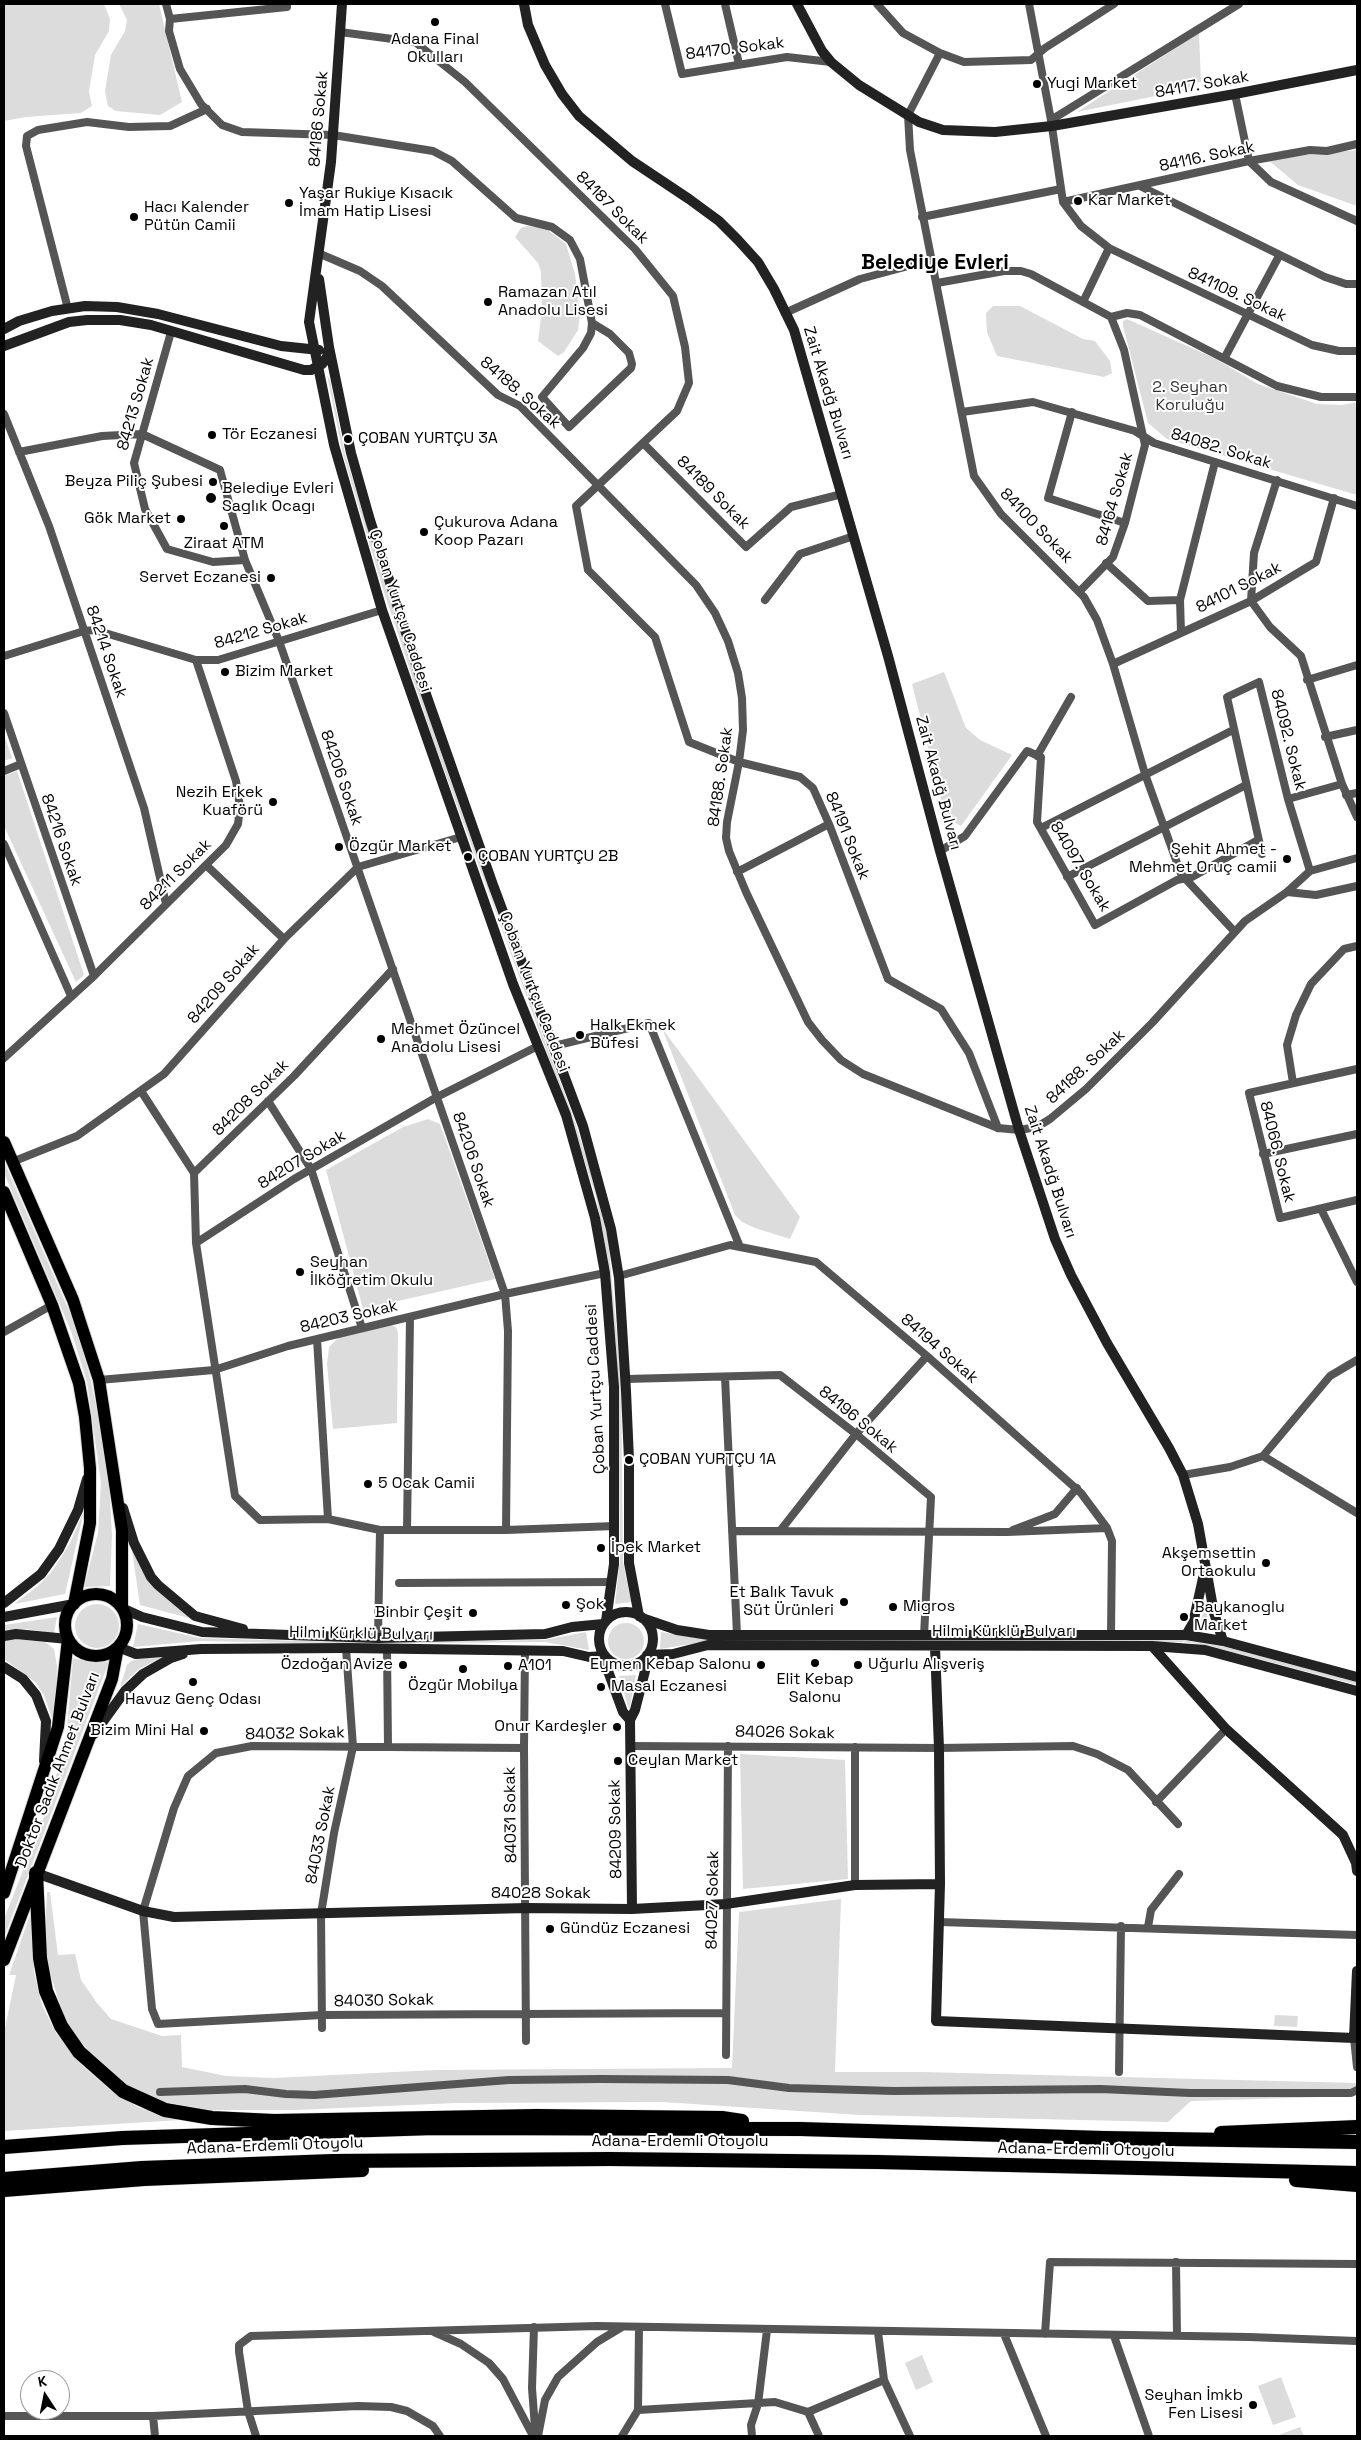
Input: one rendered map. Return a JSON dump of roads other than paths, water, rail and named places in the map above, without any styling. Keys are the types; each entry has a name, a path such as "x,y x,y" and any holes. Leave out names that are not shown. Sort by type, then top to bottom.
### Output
{"highway":[{"path":"36,1873 40,1958 46,1991 61,2026 79,2052 123,2091 165,2110 212,2118 274,2121 536,2116 722,2118 800,2129"},
{"path":"1158,2139 1243,2130 1357,2127"},
{"name":"Adana-Erdemli Otoyolu","path":"8,2146 130,2138 435,2128 800,2129 1158,2139 1357,2142"},
{"name":"Adana-Erdemli Otoyolu","path":"9,2184 142,2168 333,2161 610,2159 868,2162 1357,2173"},
{"path":"1171,2169 1357,2185"}],"main road":[{"name":"84186 Sokak","path":"317,265 334,135 342,4"},
{"name":"Zait Akadğ Bulvarı","path":"524,4 528,25 545,65 562,94 579,116 632,161 719,221 758,262 794,330 854,536 1019,1130 1055,1239 1071,1275 1108,1343 1170,1448 1183,1475 1198,1524 1204,1569 1214,1613 1223,1641"},
{"path":"797,4 822,51 831,62 858,85 930,126 955,131 995,132 1051,123"},
{"name":"84117. Sokak","path":"1051,123 1236,94 1357,70"},
{"name":"Çoban Yurtçu Caddesi","path":"317,265 328,352 351,454 421,680 506,921 583,1126 601,1187 619,1276 629,1460 629,1564 641,1617"},
{"name":"Çoban Yurtçu Caddesi","path":"317,265 310,322 314,350 334,445 382,610 513,984 566,1115 596,1218 605,1272 614,1387 614,1564 605,1622"},
{"path":"4,329 19,321 52,311 85,306 117,307 158,314 281,346 314,350 325,354 328,352"},
{"path":"4,346 69,322 120,320 171,332 304,370 318,367 328,352"},
{"path":"4,1142 73,1300 99,1380 122,1530 122,1608 128,1627 118,1647 104,1656 83,1654 74,1648 68,1639 65,1629 66,1618 74,1604 90,1523 90,1468 79,1383 52,1305 4,1192"},
{"path":"113,1466 134,1543 151,1577 158,1585 195,1616 261,1634"},
{"path":"4,1603 41,1574 59,1549 78,1510 90,1468"},
{"path":"1186,1636 1198,1609 1204,1569"},
{"path":"4,1617 74,1604 86,1596 96,1594 106,1596 122,1608"},
{"name":"Hilmi Kürklü Bulvarı","path":"122,1608 142,1617 202,1632 378,1638 545,1634 572,1627 605,1622"},
{"path":"625,1612 641,1617 652,1634 652,1643 645,1657 645,1671 635,1710 630,1720 623,1712 608,1671 606,1657 598,1640 605,1622 617,1614 625,1612"},
{"name":"Hilmi Kürklü Bulvarı","path":"641,1617 676,1630 709,1635 1186,1636 1223,1641 1357,1677"},
{"path":"4,1636 16,1634 68,1639"},
{"name":"Doktor Sadık Ahmet Bulvarı","path":"4,1893 58,1727 68,1639"},
{"name":"Hilmi Kürklü Bulvarı","path":"645,1657 673,1654 708,1645 1152,1646 1205,1650 1357,1691"},
{"path":"1152,1646 1226,1728 1343,1836 1356,1863 1357,1871"},
{"name":"Hilmi Kürklü Bulvarı","path":"118,1647 136,1654 201,1649 346,1648 563,1651 589,1657 606,1657"},
{"name":"Doktor Sadık Ahmet Bulvarı","path":"4,1960 112,1679 118,1647"},
{"path":"935,1647 939,1748 940,1884 936,2021 1354,2038 1357,1972"},
{"path":"87,1743 125,1691 143,1674 171,1658 201,1649"},
{"path":"606,1657 618,1665 627,1666 645,1657"},
{"path":"4,1667 23,1679 36,1695 46,1722 43,1777"},
{"name":"84209 Sokak","path":"630,1720 632,1909"},
{"name":"84028 Sokak","path":"36,1873 143,1911 174,1917 526,1908 632,1909 726,1904 855,1885 940,1884"}],"street":[{"path":"166,4 170,20 169,31 180,69 206,109 222,125 242,132 334,135 433,151 452,162 516,218 552,228 562,233 577,249 592,323 591,333 583,348 542,397 569,427 631,368 632,364 631,356 623,347 610,334 592,323"},
{"path":"170,20 232,8 287,8 287,4"},
{"name":"84170. Sokak","path":"664,4 682,74 786,57 831,62"},
{"path":"725,4 739,64"},
{"path":"877,4 903,33 940,53 964,62 1031,60 1045,48 1114,4"},
{"path":"1029,4 1051,123 1063,202 1081,226 1109,248 1083,302"},
{"path":"1221,4 1226,12"},
{"path":"1051,123 1239,4"},
{"name":"84187 Sokak","path":"340,32 415,42 465,82 635,249 673,296 685,347 688,384 677,411 599,485"},
{"path":"908,115 940,53"},
{"path":"1236,94 1249,161 1271,182 1357,222"},
{"path":"68,308 26,146 27,136 38,130 88,122 129,127 170,126 206,109"},
{"name":"84100 Sokak","path":"908,115 910,150 922,217 974,476 1001,514 1080,590 1097,620 1113,664 1145,774 1163,827 1184,879 1234,931"},
{"name":"84116. Sokak","path":"1063,202 1249,161 1310,150 1327,151 1357,144"},
{"path":"1140,186 1279,256 1335,281 1357,284"},
{"path":"922,217 1061,189"},
{"name":"841109. Sokak","path":"1109,248 1312,345 1339,351 1357,351"},
{"name":"84188. Sokak","path":"318,253 360,271 382,286 498,395 520,406 696,585 715,613 728,641 738,673 742,698 739,762 726,838 738,872 808,1022 841,1060 863,1074 998,1128 1019,1130 1037,1127 1050,1119 1086,1089 1152,1023 1234,931 1251,916 1287,892 1310,871"},
{"path":"1225,357 1279,256"},
{"path":"785,313 860,279 931,260"},
{"path":"936,282 1004,271 1021,271 1031,274 1111,317 1127,313 1140,315 1285,388 1321,397 1357,397"},
{"name":"84164 Sokak","path":"1080,590 1113,556 1125,523 1145,445 1124,350 1111,317"},
{"name":"84213 Sokak","path":"171,332 134,463 145,509 167,549 213,562 245,560"},
{"name":"84082. Sokak","path":"962,412 1033,402 1135,432 1154,444 1357,506"},
{"path":"1072,412 1048,498 1125,523"},
{"name":"84214 Sokak","path":"4,414 48,526 144,808 166,904"},
{"name":"84206 Sokak","path":"19,452 102,436 142,434 220,470 245,560 279,641 505,1294 508,1331 506,1530"},
{"name":"84189 Sokak","path":"643,443 746,547 791,507 842,494"},
{"path":"1181,632 1180,600 1215,462"},
{"path":"1277,480 1254,553 1251,601 1270,627 1301,656 1307,680 1346,796 1357,817"},
{"name":"84191 Sokak","path":"599,485 576,506 588,570 655,637 689,742 739,762 800,776 812,788 829,824 888,979 941,1010 969,1053 998,1128"},
{"name":"84101 Sokak","path":"1113,664 1251,601 1316,562 1334,498"},
{"path":"765,600 800,554 854,536"},
{"path":"1106,563 1148,600 1180,600"},
{"name":"84212 Sokak","path":"4,656 84,631 95,630 196,660 218,660 382,610"},
{"name":"84211 Sokak","path":"4,1058 94,976 226,845 238,824 240,807 236,781 196,660"},
{"path":"1307,680 1357,665"},
{"name":"84092. Sokak","path":"1233,730 1227,697 1259,682 1288,799 1310,871"},
{"path":"940,851 965,836 1027,751 1037,756 1071,697"},
{"name":"84216 Sokak","path":"4,713 94,976"},
{"path":"1041,828 1233,730 1262,854"},
{"path":"1326,737 1357,730"},
{"name":"84097. Sokak","path":"1037,756 1041,757 1037,822 1095,925 1184,879"},
{"path":"4,771 21,764"},
{"path":"1288,799 1342,784"},
{"path":"1067,876 1246,785"},
{"path":"1346,796 1357,793"},
{"path":"738,872 829,824"},
{"name":"84209 Sokak","path":"12,1162 77,1136 164,1074 284,939 358,867 461,837"},
{"path":"1184,879 1192,877 1258,840"},
{"path":"4,844 71,996"},
{"path":"1310,871 1357,858"},
{"path":"206,865 284,939"},
{"path":"1287,892 1316,894 1357,886"},
{"path":"1293,1083 1287,1045 1300,1007 1311,984 1344,949 1357,946"},
{"name":"84208 Sokak","path":"194,1173 268,1101 393,969"},
{"path":"554,1046 649,1023 740,1248"},
{"name":"84207 Sokak","path":"196,1243 311,1169 437,1097 538,1046"},
{"name":"84066. Sokak","path":"1357,1071 1249,1093 1280,1218 1357,1200"},
{"path":"140,1091 194,1173 196,1243 214,1370 235,1496 260,1520 328,1520 380,1530 506,1530 615,1526"},
{"path":"268,1101 311,1169 362,1328"},
{"path":"1263,1154 1357,1134"},
{"path":"1321,1209 1357,1282"},
{"name":"84194 Sokak","path":"619,1276 730,1245 816,1262 1076,1488 1107,1528 1112,1541 1111,1635"},
{"name":"84203 Sokak","path":"99,1380 214,1370 288,1346 605,1272"},
{"path":"4,1332 52,1305"},
{"path":"406,1530 410,1316"},
{"path":"318,1339 328,1520"},
{"path":"732,1531 780,1531 856,1434 926,1356"},
{"path":"1183,1475 1230,1467 1263,1456 1330,1376 1357,1360"},
{"name":"84196 Sokak","path":"626,1379 780,1375 856,1434 931,1497 924,1636"},
{"path":"725,1377 737,1635"},
{"path":"1263,1456 1357,1513"},
{"path":"1007,1532 1055,1514 1076,1488"},
{"path":"732,1531 1007,1532 1107,1528"},
{"path":"378,1638 380,1530"},
{"path":"399,1582 611,1582"},
{"name":"84033 Sokak","path":"322,2028 321,1914 334,1834 353,1747 346,1648"},
{"path":"387,1649 388,1747"},
{"name":"84031 Sokak","path":"525,1650 526,2040"},
{"path":"1156,1802 1226,1728"},
{"name":"84032 Sokak","path":"143,1911 174,1808 188,1776 216,1753 252,1746 524,1748"},
{"name":"84026 Sokak","path":"630,1746 939,1748 1073,1746 1096,1754 1128,1770 1178,1824"},
{"name":"84027 Sokak","path":"726,2055 728,1746"},
{"path":"855,1885 856,1747"},
{"path":"1148,1927 1151,1910 1179,1874"},
{"name":"84030 Sokak","path":"143,1911 152,2008 158,2024 322,2015 725,2014"},
{"path":"939,1922 1121,1926 1357,1935"},
{"path":"1119,2072 1121,1926"},
{"path":"1354,2038 1357,2067"},
{"path":"160,2092 245,2089 314,2095 508,2080 600,2079 728,2080 789,2088 894,2091 1102,2090 1351,2093 1357,2090"},
{"path":"1045,2334 1050,2262 1357,2264"},
{"path":"1176,2262 1177,2336"},
{"path":"256,2436 248,2411 238,2352 239,2345 251,2336 534,2327 639,2327 1357,2341"},
{"path":"534,2327 532,2388 536,2436"},
{"path":"536,2436 545,2400 558,2377 597,2342 622,2327"},
{"path":"622,2436 638,2410 639,2327"},
{"path":"430,2330 461,2344 489,2363 503,2379 536,2436"},
{"path":"752,2436 751,2424 758,2404 767,2330"},
{"path":"878,2332 884,2380 910,2436"},
{"path":"1004,2334 1046,2436"},
{"path":"1114,2336 1149,2436"},
{"path":"638,2410 775,2402 808,2412 884,2380"},
{"path":"4,2416 153,2416 391,2407 407,2411 433,2426 440,2436"},
{"path":"808,2412 819,2436"},
{"path":"153,2416 155,2436"}],"place":[{"name":"Adana Final Okulları","path":"435,22"},
{"name":"Yugi Market","path":"1037,84"},
{"name":"Kar Market","path":"1078,201"},
{"name":"Yaşar Rukiye Kısacık İmam Hatip Lisesi","path":"289,203"},
{"name":"Hacı Kalender Pütün Camii","path":"134,217"},
{"name":"Ramazan Atıl Anadolu Lisesi","path":"488,302"},
{"name":"Tör Eczanesi","path":"212,435"},
{"name":"ÇOBAN YURTÇU 3A","path":"348,439"},
{"name":"Beyza Piliç Şubesi","path":"213,482"},
{"name":"Belediye Evleri Saglık Ocagı","path":"211,498"},
{"name":"Gök Market","path":"181,519"},
{"name":"Ziraat ATM","path":"224,526"},
{"name":"Çukurova Adana Koop Pazarı","path":"424,532"},
{"name":"Servet Eczanesi","path":"271,578"},
{"name":"Bizim Market","path":"225,672"},
{"name":"Nezih Erkek Kuaförü","path":"273,802"},
{"name":"Özgür Market","path":"339,847"},
{"name":"ÇOBAN YURTÇU 2B","path":"468,857"},
{"name":"Şehit Ahmet - Mehmet Oruç camii","path":"1287,859"},
{"name":"Halk Ekmek Büfesi","path":"580,1035"},
{"name":"Mehmet Özüncel Anadolu Lisesi","path":"381,1039"},
{"name":"Seyhan İlköğretim Okulu","path":"300,1272"},
{"name":"ÇOBAN YURTÇU 1A","path":"629,1460"},
{"name":"5 Ocak Camii","path":"368,1484"},
{"name":"İpek Market","path":"601,1548"},
{"name":"Akşemsettin Ortaokulu","path":"1266,1563"},
{"name":"Et Balık Tavuk Süt Ürünleri","path":"844,1602"},
{"name":"Şok","path":"566,1605"},
{"name":"Migros","path":"893,1607"},
{"name":"Binbir Çeşit","path":"473,1613"},
{"name":"Baykanoglu Market","path":"1184,1617"},
{"name":"Elit Kebap Salonu","path":"815,1663"},
{"name":"Özdoğan Avize","path":"403,1665"},
{"name":"Eymen Kebap Salonu","path":"761,1665"},
{"name":"Uğurlu Alışveriş","path":"858,1665"},
{"name":"A101","path":"508,1666"},
{"name":"Özgür Mobilya","path":"463,1669"},
{"name":"Havuz Genç Odası","path":"193,1682"},
{"name":"Masal Eczanesi","path":"601,1687"},
{"name":"Onur Kardeşler","path":"617,1727"},
{"name":"Bizim Mini Hal","path":"204,1731"},
{"name":"Ceylan Market","path":"618,1761"},
{"name":"Gündüz Eczanesi","path":"550,1929"},
{"name":"Seyhan İmkb Fen Lisesi","path":"1253,2405"}],"district":[{"name":"Belediye Evleri","path":"935,263"}],"park label":[{"name":"2. Seyhan Koruluğu","path":"1190,397"}]}
